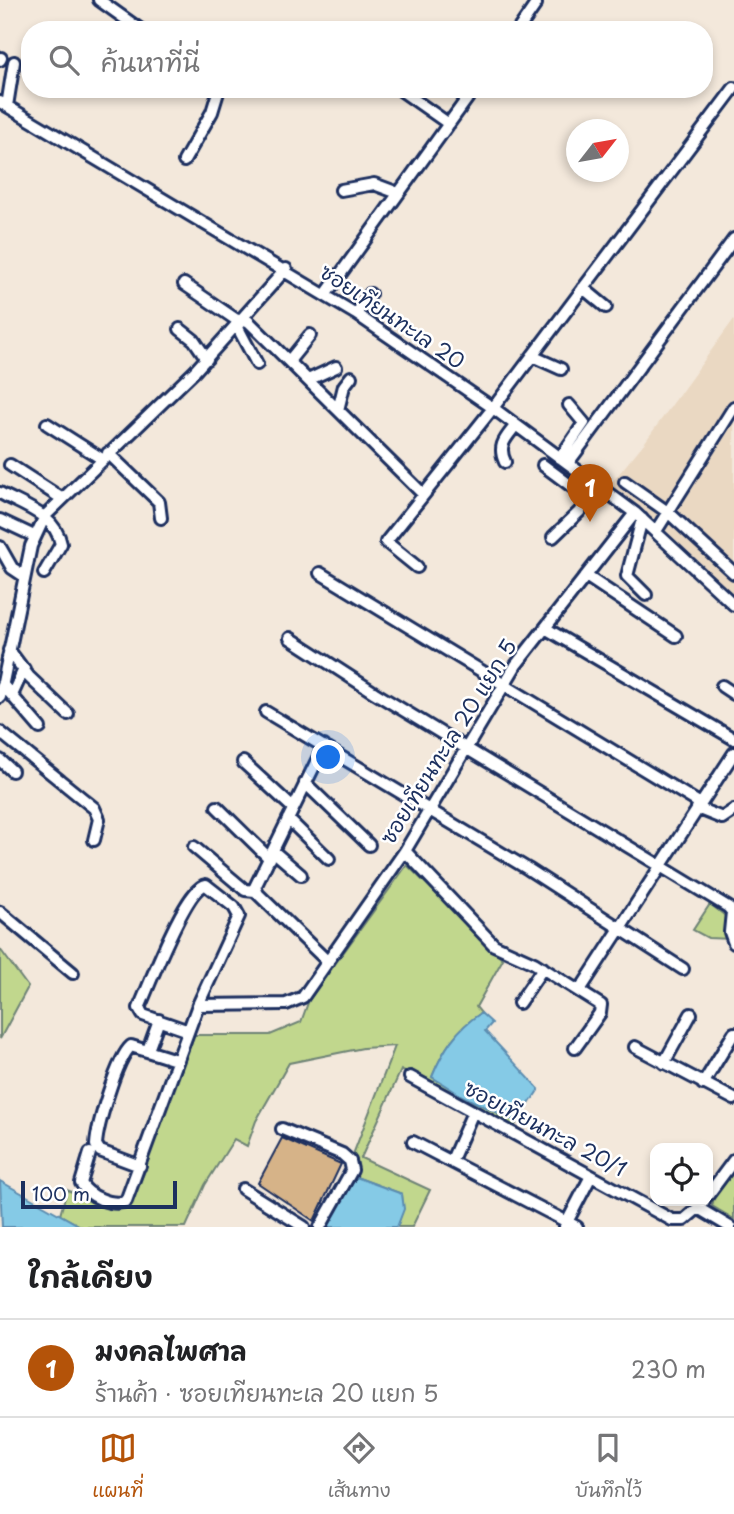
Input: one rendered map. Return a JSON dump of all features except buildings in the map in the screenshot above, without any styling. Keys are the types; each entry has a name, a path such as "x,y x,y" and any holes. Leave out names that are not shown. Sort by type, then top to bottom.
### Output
{"street":[{"path":"99,0 128,21"},
{"path":"524,21 536,4"},
{"path":"3,104 14,62"},
{"path":"417,567 386,542 493,408 734,88"},
{"path":"184,161 212,112 216,98"},
{"path":"412,98 449,124"},
{"path":"326,294 468,98"},
{"name":"ซอยเทียนทะเล 20","path":"3,104 286,269 356,314 493,408 600,486 732,596"},
{"path":"341,190 374,184 398,193"},
{"path":"564,461 734,239"},
{"path":"0,696 3,662 9,650 24,576 34,537 45,516 207,359 286,269"},
{"path":"184,285 241,322 289,361 423,494"},
{"path":"583,288 606,307"},
{"path":"356,314 370,294"},
{"path":"241,322 257,364"},
{"path":"180,328 194,340 207,359"},
{"path":"289,361 310,335"},
{"path":"532,356 561,369"},
{"path":"308,380 336,367"},
{"path":"338,410 344,386 351,377"},
{"path":"564,461 584,423 569,405"},
{"path":"656,531 730,424 734,407"},
{"path":"47,424 105,456 159,502 161,518"},
{"path":"505,462 500,451 501,444 516,425"},
{"path":"10,465 61,498"},
{"path":"543,465 590,500"},
{"path":"625,482 669,513 734,573"},
{"path":"553,537 590,500 600,486"},
{"path":"0,493 45,516 59,535 61,544 44,573"},
{"path":"639,516 627,576 646,595"},
{"name":"ซอยเทียนทะเล 20 แยก 5","path":"198,1005 296,1002 328,962 405,851 505,682 586,576 639,516"},
{"path":"0,520 34,537"},
{"path":"0,547 12,568 24,576"},
{"path":"320,573 505,682 698,806 722,818 734,810"},
{"path":"586,576 676,636"},
{"path":"545,628 734,739"},
{"path":"290,638 466,749 728,907 732,912 730,932 734,943"},
{"path":"9,650 68,714"},
{"path":"13,693 24,669"},
{"path":"2,684 13,693 40,728"},
{"path":"722,686 734,694"},
{"path":"266,712 430,809 683,969"},
{"path":"0,732 94,808 99,819 94,840"},
{"path":"256,891 290,813 324,746"},
{"path":"580,990 734,753"},
{"path":"0,760 12,771"},
{"path":"243,762 329,859"},
{"path":"305,783 369,845"},
{"path":"217,807 271,855 301,875"},
{"path":"194,847 245,890 256,891 328,962"},
{"path":"405,851 494,945 543,968 580,990 601,1008 575,1048"},
{"path":"90,1153 83,1187 114,1204 128,1197 186,1030 239,916 234,907 206,885 197,888 186,904 139,1008 144,1015 186,1030"},
{"path":"0,912 74,973"},
{"path":"519,1003 543,968"},
{"path":"664,1063 691,1014"},
{"path":"148,1050 159,1020"},
{"path":"703,1084 734,1033"},
{"path":"140,1166 100,1151 95,1143 125,1054 131,1046 176,1060"},
{"path":"635,1047 734,1099"},
{"name":"ซอยเทียนทะล 20/1","path":"410,1077 672,1220 684,1220 699,1206"},
{"path":"452,1160 472,1112"},
{"path":"282,1129 342,1154 350,1161 352,1170 320,1227"},
{"path":"413,1142 452,1160 570,1225 591,1176"},
{"path":"713,1188 734,1160"},
{"path":"243,1189 304,1227"},
{"name":"ซอยเทียนทะล 20/1","path":"704,1206 730,1227"}],"shaded area":[{"path":"734,319 734,600 608,487 645,442"}],"green space":[{"path":"407,865 503,959 476,1007 481,1013 451,1041 432,1077 517,1122 513,1128 401,1070 361,1158 430,1190 412,1227 397,1227 403,1209 402,1194 356,1177 354,1152 395,1046 363,1048 289,1063 256,1121 247,1146 234,1139 205,1185 186,1227 82,1227 60,1215 67,1190 117,1209 130,1203 144,1173 188,1035 270,1035 301,1022 309,1000"},
{"path":"710,904 728,918 732,939 708,938 693,930"},
{"path":"0,949 28,987 0,1039"},
{"path":"734,1169 734,1219 712,1206 715,1193"}],"water":[{"path":"481,1013 492,1023 485,1031 539,1089 517,1122 462,1096 432,1077 451,1041"},
{"path":"356,1177 402,1194 404,1209 397,1227 327,1227"},
{"path":"0,1181 82,1227 2,1227"}],"place":[{"name":"มงคลไพศาล","path":"590,522"}]}
